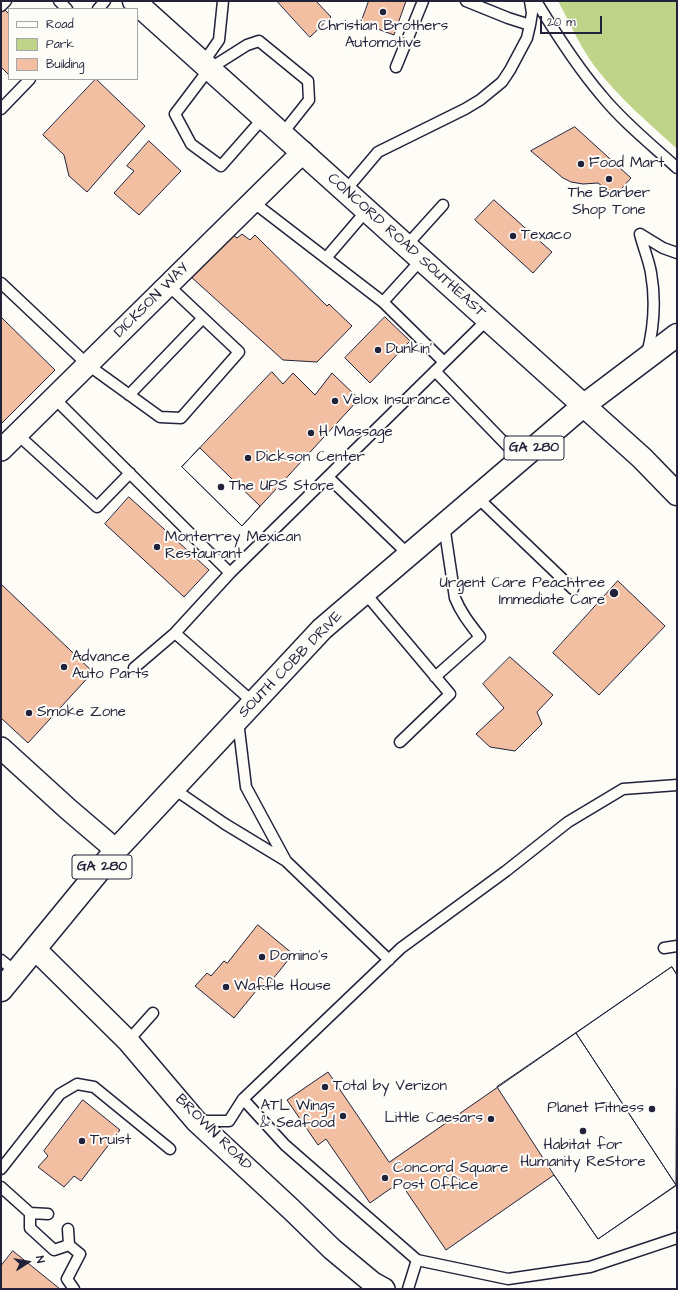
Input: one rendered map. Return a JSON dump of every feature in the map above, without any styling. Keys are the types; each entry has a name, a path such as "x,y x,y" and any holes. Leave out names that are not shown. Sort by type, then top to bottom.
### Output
{"main road":[{"name":"CONCORD ROAD SOUTHEAST","path":"134,1 642,458 677,494"},
{"name":"SOUTH COBB DRIVE","path":"1,990 8,966 35,949 116,850 322,629 583,406 677,335"}],"street":[{"name":"DICKSON WAY","path":"1,450 303,152"},
{"path":"1,748 116,850"},
{"name":"BROWN ROAD","path":"35,949 128,1041 196,1121 332,1249 373,1283 384,1289"}],"lane":[{"path":"1,6 6,1"},
{"path":"223,1 219,40 206,66 175,114 190,144 220,166 264,117"},
{"path":"396,67 423,1"},
{"path":"466,1 530,25"},
{"path":"345,191 378,152 465,109 480,100 502,82 527,38 532,13 530,1"},
{"path":"536,1 558,39 602,97 619,115 677,168"},
{"path":"206,66 247,45 259,41 308,81 309,100 282,134"},
{"path":"1,109 29,80"},
{"path":"252,202 384,302 444,362"},
{"path":"384,302 443,205"},
{"path":"326,258 366,210"},
{"path":"645,359 652,336 654,314 651,272 640,234 663,248 677,253"},
{"path":"1,283 88,365 160,417 181,418 239,352 168,285"},
{"path":"129,395 203,318"},
{"path":"134,668 175,633 230,573 487,320"},
{"path":"435,371 520,459"},
{"path":"54,398 230,573"},
{"path":"17,434 97,507 130,473"},
{"path":"328,477 409,555"},
{"path":"477,497 572,588"},
{"path":"435,677 480,637 467,620 455,598 444,525"},
{"path":"365,593 450,694 400,742"},
{"path":"175,633 254,703"},
{"path":"238,720 246,787 286,861"},
{"path":"196,1121 229,1121 243,1099 401,948 506,871 568,822 623,789 677,785"},
{"path":"174,789 225,824 286,861 389,960"},
{"path":"664,948 677,946"},
{"path":"128,1041 153,1013"},
{"path":"1,1169 60,1094 77,1084 94,1087 170,1149"},
{"path":"243,1099 286,1145 417,1260 508,1279 590,1268 677,1238"},
{"path":"1,1187 30,1213 48,1214"},
{"path":"30,1213 30,1228 54,1250 69,1245"},
{"path":"68,1229 69,1245 80,1254 67,1279 74,1289"},
{"path":"408,1289 417,1260"}],"green space":[{"path":"558,1 677,1 677,149 625,100 596,68 581,44"}],"building":[{"path":"277,1 316,1 331,17 310,37"},
{"name":"Christian Brothers Automotive","path":"369,1 406,1 394,35 361,23"},
{"path":"2,7 8,13 8,74 1,67"},
{"path":"95,80 97,80 145,126 87,192 69,176 64,155 43,135"},
{"name":"Food Mart","path":"575,127 631,178 615,196 598,183 583,184 571,182 563,178 531,151"},
{"path":"149,141 181,171 139,215 114,193 134,171 127,166"},
{"name":"Texaco","path":"494,200 552,252 533,273 475,220"},
{"path":"230,233 237,238 242,234 250,240 255,235 327,306 329,304 352,326 317,362 283,360 190,276"},
{"path":"1,317 55,370 1,424"},
{"name":"Dunkin'","path":"385,317 410,341 370,383 345,358"},
{"name":"Dickson Center","path":"272,372 283,384 293,373 315,395 332,373 359,399 242,526 182,467"},
{"name":"The UPS Store","path":"200,448 260,506 242,526 182,467"},
{"name":"Monterrey Mexican Restaurant","path":"129,497 209,570 184,597 105,524"},
{"path":"618,581 665,626 599,695 553,653"},
{"path":"1,584 93,672 28,743 1,718"},
{"path":"510,657 553,695 537,712 542,724 515,751 490,747 476,734 504,708 483,684"},
{"path":"258,925 293,954 264,990 260,986 234,1018 195,986 207,973 211,976 224,961 227,963"},
{"path":"672,967 677,975 677,1185 598,1239 554,1175 446,1250 400,1182 370,1203 326,1139 318,1145 287,1100 328,1072 389,1162"},
{"name":"Planet Fitness","path":"672,967 677,975 676,1185 576,1033"},
{"name":"Habitat for Humanity ReStore","path":"576,1033 676,1185 598,1239 554,1175 497,1087"},
{"name":"Truist","path":"83,1100 120,1130 81,1181 74,1176 64,1187 38,1167 48,1156 44,1151"},
{"path":"13,1251 60,1289 1,1289 1,1266"}],"place":[{"name":"Christian Brothers Automotive","path":"383,12"},
{"name":"Food Mart","path":"581,164"},
{"name":"The Barber Shop Tone","path":"609,179"},
{"name":"Texaco","path":"513,236"},
{"name":"Dunkin'","path":"378,350"},
{"name":"Velox Insurance","path":"335,401"},
{"name":"H Massage","path":"311,433"},
{"name":"Dickson Center","path":"248,458"},
{"name":"The UPS Store","path":"221,487"},
{"name":"Monterrey Mexican Restaurant","path":"157,547"},
{"name":"Urgent Care Peachtree Immediate Care","path":"614,593"},
{"name":"Advance Auto Parts","path":"64,667"},
{"name":"Smoke Zone","path":"29,713"},
{"name":"Domino's","path":"262,957"},
{"name":"Waffle House","path":"226,987"},
{"name":"Total by Verizon","path":"325,1087"},
{"name":"Planet Fitness","path":"652,1109"},
{"name":"ATL Wings & Seafood","path":"343,1116"},
{"name":"Little Caesars","path":"491,1119"},
{"name":"Habitat for Humanity ReStore","path":"583,1131"},
{"name":"Truist","path":"82,1141"},
{"name":"Concord Square Post Office","path":"385,1178"}]}
